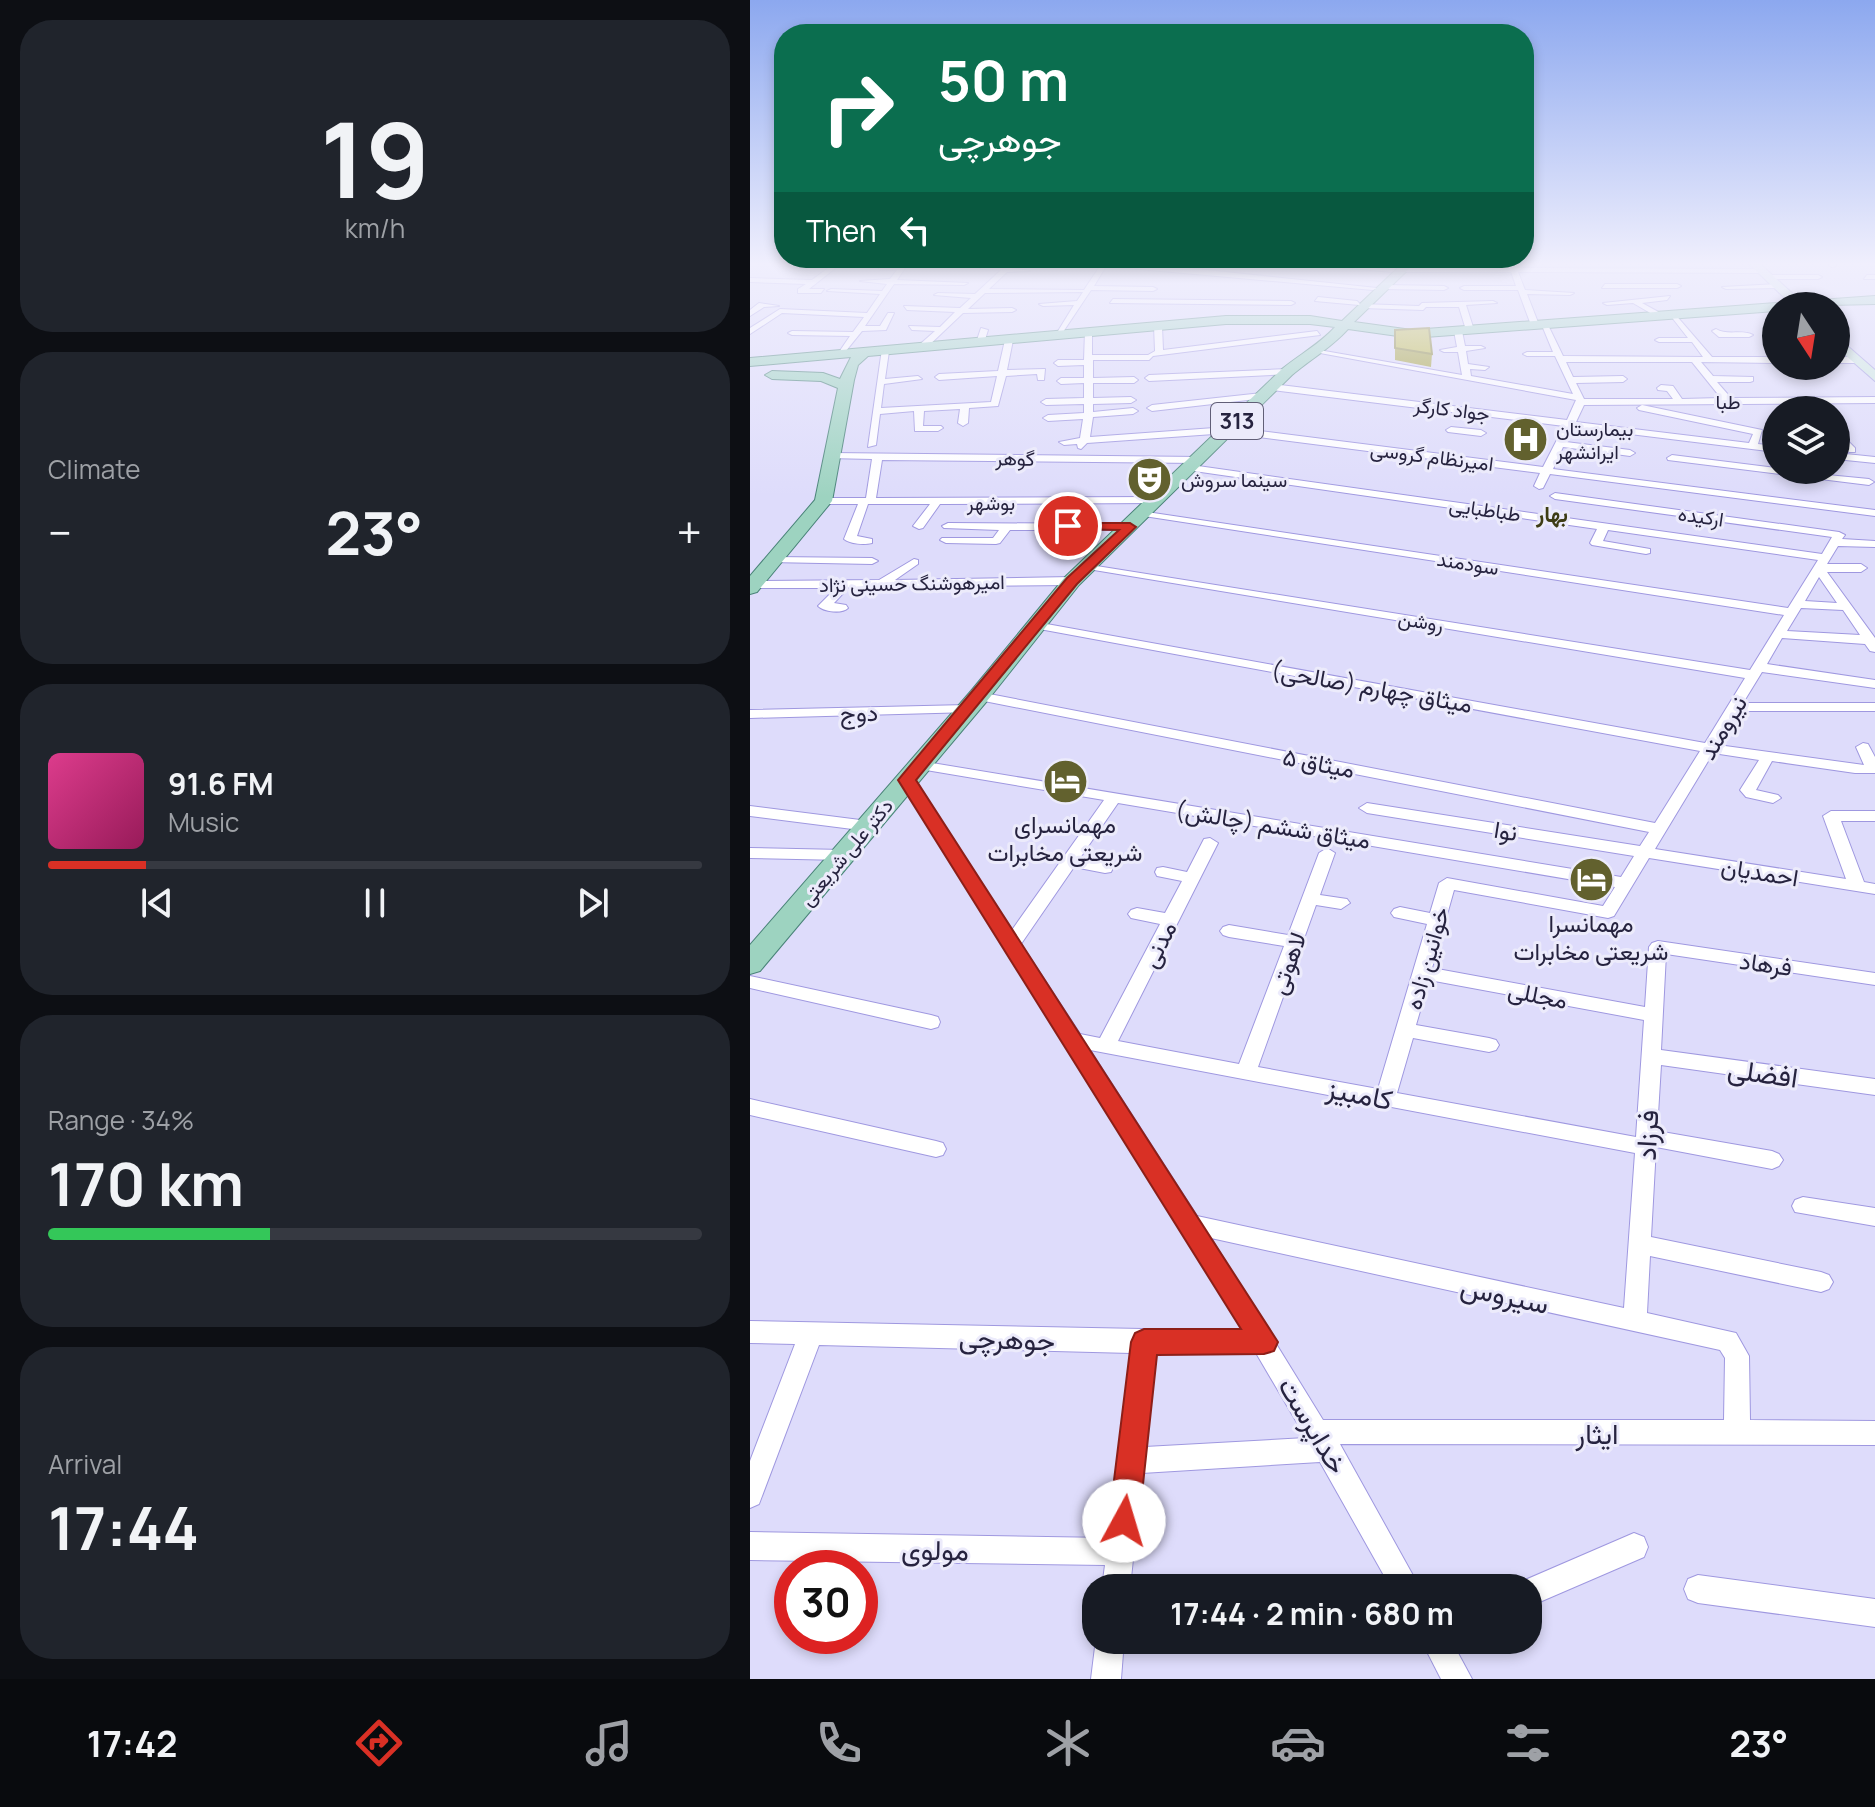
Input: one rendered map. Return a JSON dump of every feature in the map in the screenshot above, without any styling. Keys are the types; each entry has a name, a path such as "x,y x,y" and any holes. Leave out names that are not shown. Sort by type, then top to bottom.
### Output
{"main road":[{"path":"750,362 921,348 960,340"},
{"path":"1313,340 1317,343"},
{"name":"دکتر علی شریعتی","path":"751,966 973,702 1034,624 1080,573 1317,343 1331,340"},
{"path":"751,586 823,501 852,364 864,352"},
{"path":"1850,353 1875,377"},
{"path":"750,374 823,377 846,386"}],"street":[{"path":"841,355 851,340"},
{"path":"921,348 929,340"},
{"path":"876,411 995,404 1009,340"},
{"path":"1068,458 1085,439 1088,340"},
{"path":"1153,354 1155,340"},
{"path":"1463,340 1467,378"},
{"path":"1539,486 1580,400 1550,340"},
{"path":"1694,340 1710,360"},
{"name":"طبا","path":"1087,368 1153,354 1317,343 1467,378 1580,400 1762,401"},
{"path":"1444,350 1481,348"},
{"path":"871,445 885,351"},
{"path":"1527,354 1762,360"},
{"path":"1695,360 1728,401"},
{"path":"1850,360 1857,360"},
{"path":"1058,363 1147,374 1287,372"},
{"path":"1465,366 1485,367"},
{"path":"1061,381 1087,368 1134,380"},
{"path":"1651,370 1704,370"},
{"path":"939,377 1026,375 1042,371 1041,378"},
{"path":"881,382 918,379"},
{"path":"1570,380 1623,379"},
{"path":"1711,379 1750,379"},
{"path":"1661,388 1670,388 1680,402"},
{"name":"جواد کارگر","path":"1152,408 1267,392 1365,399 1762,447"},
{"path":"1352,412 1365,399"},
{"path":"1046,402 1131,400"},
{"name":"طبا","path":"1850,400 1875,400"},
{"path":"1713,401 1723,415"},
{"path":"1610,402 1759,432 1752,446"},
{"path":"963,423 965,406"},
{"path":"919,409 918,429 938,428"},
{"path":"1048,418 1133,411"},
{"name":"امیرنظام گروسی","path":"1085,439 1228,430 1546,471 1661,481 1777,501 1875,513"},
{"path":"1451,430 1481,433"},
{"path":"1064,442 1085,439"},
{"path":"1560,444 1630,453"},
{"name":"گوهر","path":"832,456 1068,458 1195,464"},
{"path":"868,541 850,539 869,500 877,457"},
{"path":"1850,457 1875,460"},
{"path":"1672,458 1762,469"},
{"name":"طباطبایی","path":"1195,464 1861,568"},
{"path":"1850,480 1869,482"},
{"path":"1777,501 1780,484"},
{"name":"ارکیده","path":"1555,496 1839,535 1835,542"},
{"name":"بوشهر","path":"823,501 1151,506"},
{"path":"919,526 937,501"},
{"name":"سودمند","path":"1151,506 1795,608 1846,607"},
{"path":"948,526 1130,527"},
{"path":"946,540 996,541 1007,526"},
{"path":"1604,526 1596,543 1646,551"},
{"path":"1835,542 1875,544"},
{"name":"نیرومند","path":"1608,912 1835,542"},
{"path":"773,560 872,561"},
{"path":"882,583 914,562"},
{"path":"1822,563 1846,607 1872,644"},
{"name":"امیرهوشنگ حسینی نژاد","path":"751,586 1080,573"},
{"name":"روشن","path":"1080,573 1756,671 1875,684"},
{"path":"842,608 824,606 846,584"},
{"path":"1857,622 1875,622"},
{"name":"میثاق چهارم (صالحی)","path":"1034,624 1709,748 1874,769"},
{"path":"1779,634 1872,644"},
{"name":"دوج","path":"750,714 973,702"},
{"name":"میثاق ۵","path":"973,702 1659,829"},
{"path":"1734,707 1875,707"},
{"path":"1863,747 1874,769"},
{"path":"1768,756 1748,790 1751,794 1773,798"},
{"name":"میثاق ششم (چالش)","path":"914,772 1114,797 1626,883"},
{"name":"خداپرست","path":"914,772 1012,944 1324,1441 1398,1574"},
{"path":"1012,944 1114,797"},
{"name":"نوا","path":"1367,808 1645,852"},
{"path":"750,811 868,826"},
{"path":"1866,888 1831,816 1875,816"},
{"name":"مدنی","path":"1106,1045 1210,843"},
{"name":"احمدیان","path":"1645,852 1866,888"},
{"path":"750,853 843,855"},
{"name":"لاهوتی","path":"1246,1072 1327,853"},
{"path":"1070,861 1105,868"},
{"path":"1163,872 1192,878"},
{"name":"خوانین زاده","path":"1386,1098 1447,883 1608,912"},
{"path":"1311,899 1341,903"},
{"path":"1400,913 1437,920"},
{"path":"1137,914 1170,920"},
{"path":"1229,931 1295,942"},
{"name":"فرهاد","path":"1658,947 1875,979"},
{"name":"فرزاد","path":"1635,1322 1658,947"},
{"path":"751,966 931,1022"},
{"name":"مجللی","path":"1422,972 1654,1015"},
{"path":"1406,1030 1489,1045"},
{"name":"کامبیز","path":"1074,1040 1386,1098 1772,1160"},
{"name":"افضلی","path":"1651,1056 1875,1087"},
{"path":"750,1107 936,1149"},
{"path":"1803,1206 1875,1217"},
{"name":"سیروس","path":"1189,1224 1728,1341 1737,1356 1737,1433"},
{"path":"1639,1244 1821,1282"},
{"name":"جوهرچی","path":"750,1332 1264,1342"},
{"path":"752,1482 812,1332"},
{"path":"1118,1574 1144,1342"},
{"name":"ایثار","path":"1131,1461 1324,1441 1875,1433"},
{"name":"مولوی","path":"750,1546 1120,1552"},
{"path":"1542,1587 1634,1547"},
{"path":"1698,1589 1875,1613"},
{"path":"1106,1679 1109,1654"},
{"path":"1443,1654 1457,1679"}],"building":[{"path":"1395,340 1430,340 1432,354 1395,348"}],"place":[{"name":"بیمارستان ایرانشهر","path":"1525,440"},
{"name":"سینما سروش","path":"1150,479"},
{"name":"مهمانسرای شریعتی مخابرات","path":"1065,781"},
{"name":"مهمانسرا شریعتی مخابرات","path":"1591,880"}],"district":[{"name":"بهار","path":"1552,514"}],"route":[{"path":"1068,526 1130,527 1072,581 1034,624 979,696 907,780 1264,1342 1144,1342 1124,1521"}]}
